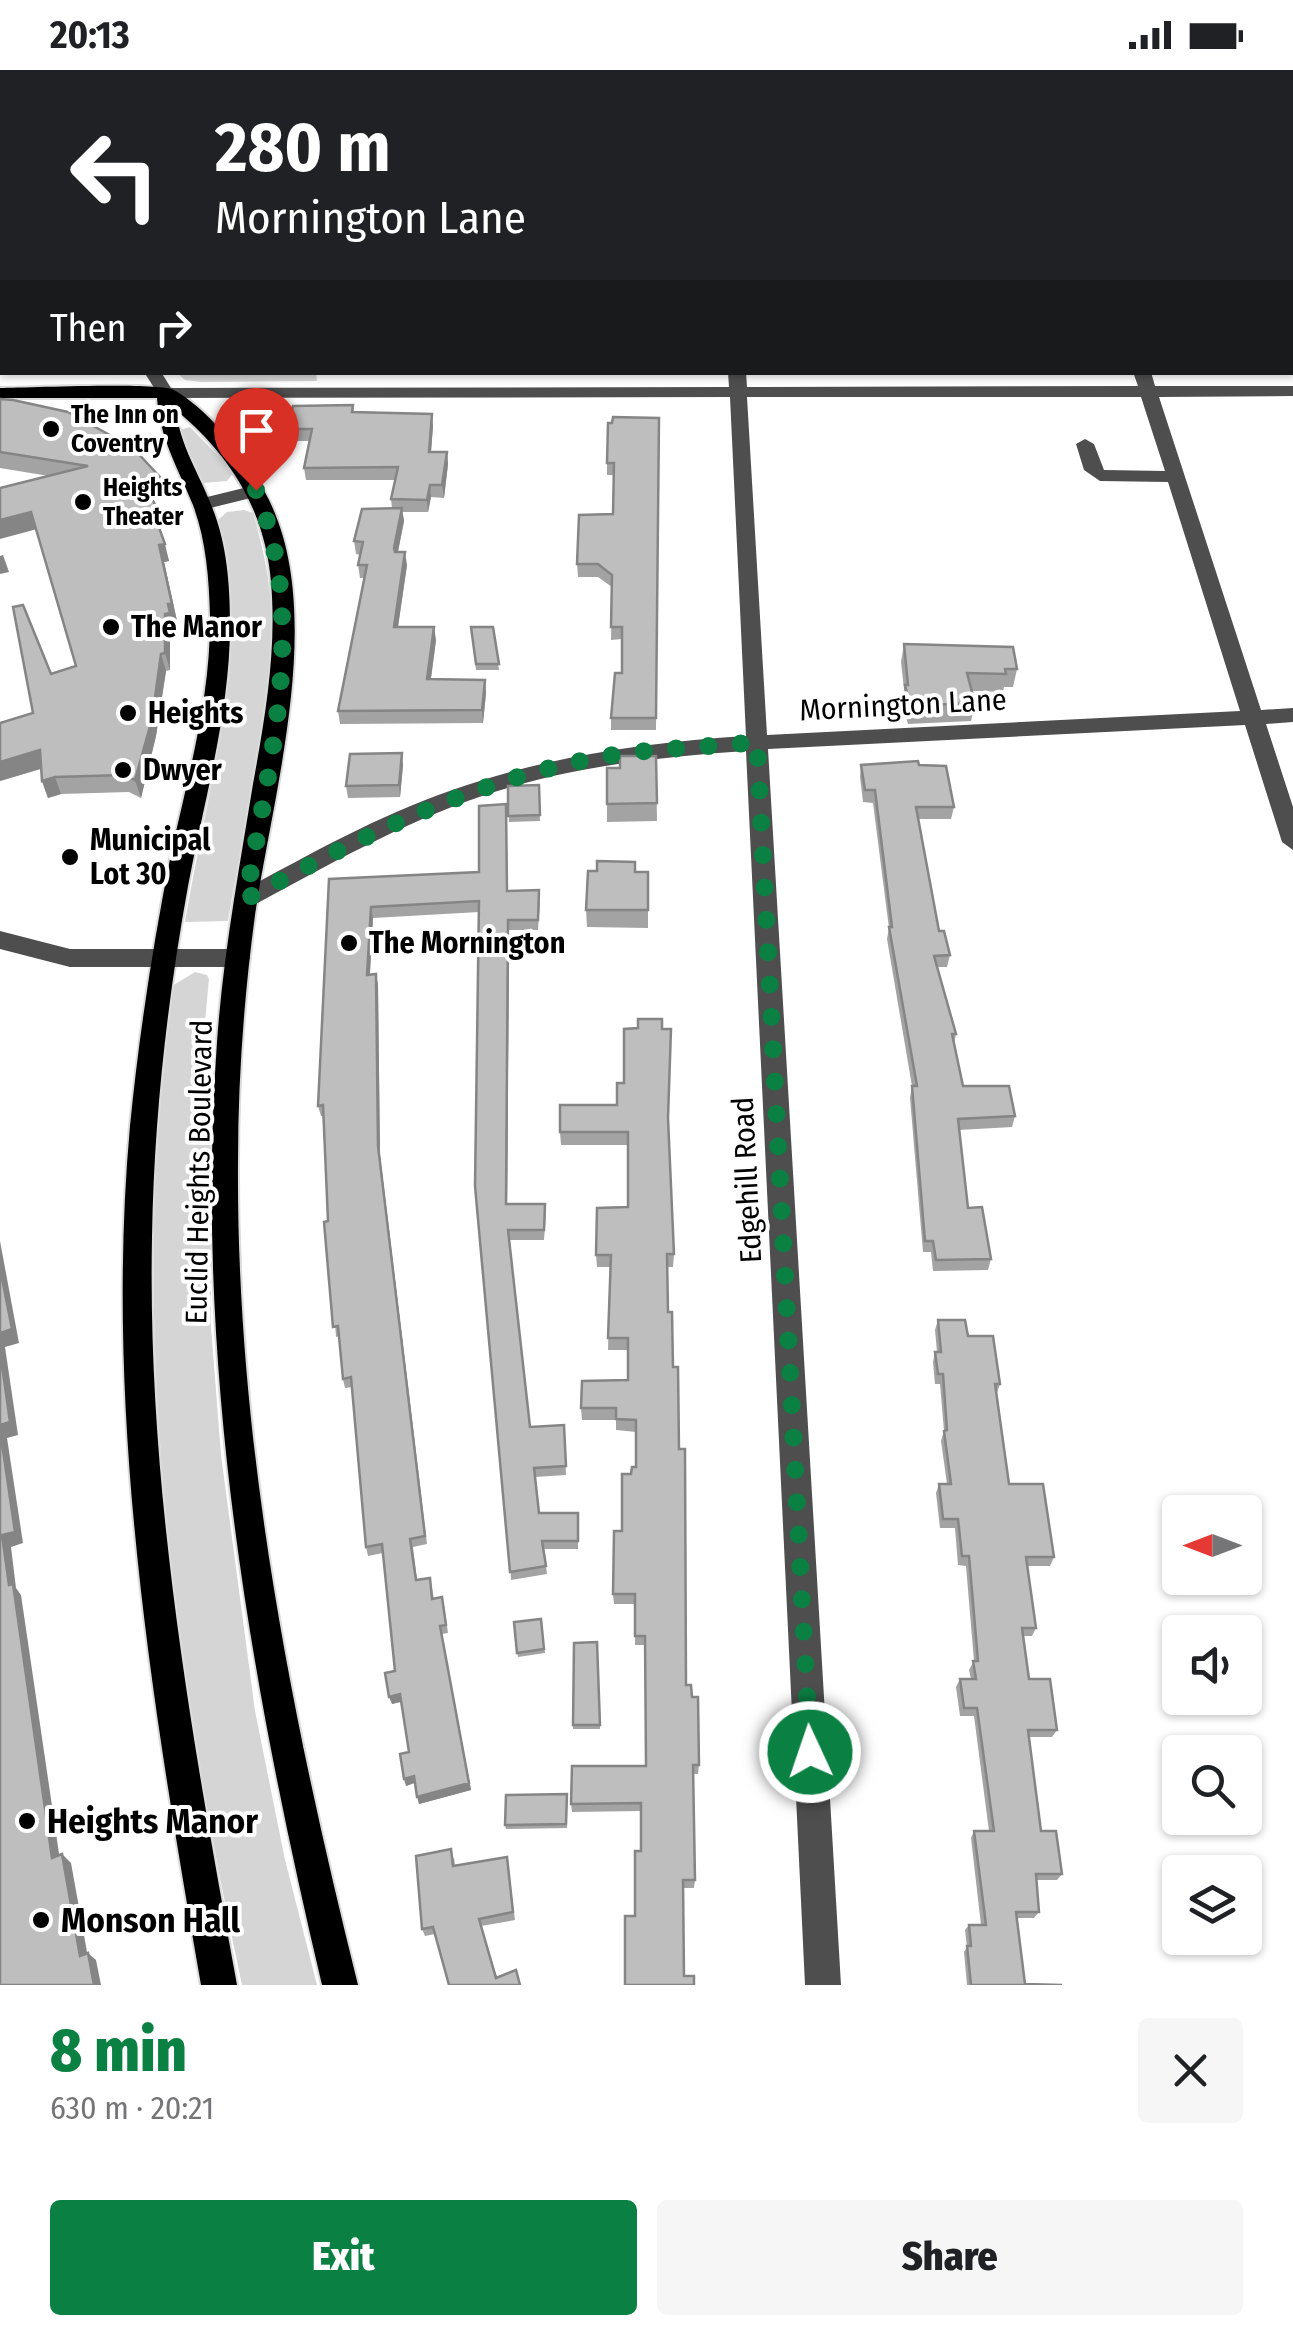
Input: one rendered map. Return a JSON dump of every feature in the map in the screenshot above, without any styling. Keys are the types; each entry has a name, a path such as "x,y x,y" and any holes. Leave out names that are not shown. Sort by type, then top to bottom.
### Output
{"main road":[{"path":"0,393 159,383"},
{"name":"Euclid Heights Boulevard","path":"159,383 223,440 256,490 277,552 284,649 246,899 229,1043 225,1221 230,1351 242,1480 270,1669 302,1835 340,1985"},
{"name":"Euclid Heights Boulevard","path":"159,383 171,442 202,504 213,544 219,593 217,667 163,960 143,1135 140,1207 146,1471 152,1550 182,1776 220,1985"}],"street":[{"path":"1145,382 1293,842"},
{"path":"159,383 1145,382 1293,392"},
{"name":"Edgehill Road","path":"738,383 822,1985"},
{"path":"1086,444 1094,470 1100,475 1177,477"},
{"path":"202,504 256,490"},
{"name":"Mornington Lane","path":"246,899 424,808 504,781 631,753 757,742 1293,715"},
{"path":"0,940 70,958 238,958"}],"shaded area":[{"path":"179,375 316,375 317,381 201,382 185,380"},
{"path":"190,427 234,472 227,481 203,483 176,431"},
{"path":"227,512 253,513 270,598 270,647 262,726 228,921 185,922 222,722 227,671 226,570 217,521"},
{"path":"195,972 209,979 201,1064 210,1104 211,1327 221,1455 255,1711 285,1860 317,1985 242,1985 195,1738 177,1613 163,1488 155,1362 154,1237 159,1111 172,986"}],"building":[{"path":"0,399 68,412 133,448 160,477 144,484 158,510 153,511 165,544 159,545 172,604 168,604 170,613 165,614 165,653 161,654 152,719 135,780 124,775 55,777 42,781 40,750 0,762 0,723 33,713 13,607 23,605 51,674 76,666 31,512 0,520 0,488 88,466 0,452"},
{"path":"353,405 352,412 432,414 429,452 447,452 442,485 430,485 427,500 391,499 398,467 304,468 312,429 287,429 293,406"},
{"path":"613,417 659,418 656,718 611,718 615,673 622,673 622,627 611,627 612,575 598,564 577,564 579,515 613,514 614,463 607,463 608,423 612,423"},
{"path":"402,508 394,548 395,552 405,552 394,627 434,627 427,679 485,680 482,710 338,711 367,565 358,565 363,542 354,541 362,509"},
{"path":"471,627 493,627 499,664 476,664"},
{"path":"904,644 1013,647 1017,669 1005,669 1006,674 967,673 975,703 910,706"},
{"path":"402,753 399,785 346,786 350,754"},
{"path":"620,756 656,756 657,803 607,804 607,768 620,768"},
{"path":"918,761 919,765 946,766 954,807 916,807 939,931 944,931 950,955 934,956 956,1034 952,1034 963,1086 1009,1086 1015,1116 958,1119 968,1208 982,1207 991,1259 936,1260 933,1241 925,1241 912,1086 917,1086 889,927 875,790 865,790 861,765"},
{"path":"539,785 540,815 508,816 508,786"},
{"path":"506,804 507,891 539,890 538,920 508,920 506,1204 545,1204 544,1230 508,1230 530,1427 564,1425 566,1466 534,1468 539,1513 578,1513 578,1541 542,1541 546,1566 510,1572 475,1186 479,901 371,907 367,975 376,974 378,1146 425,1536 410,1539 416,1580 430,1578 432,1599 442,1597 446,1625 440,1626 469,1783 417,1797 414,1776 404,1779 400,1754 409,1752 400,1694 389,1697 385,1673 395,1671 382,1544 366,1547 351,1377 343,1379 338,1326 333,1327 324,1222 328,1221 323,1105 318,1106 329,879 479,872 479,806"},
{"path":"597,861 635,862 635,872 648,872 648,910 586,910 588,871 597,871"},
{"path":"638,1019 662,1019 662,1029 671,1029 668,1118 674,1254 667,1254 668,1312 672,1312 673,1367 678,1367 679,1449 685,1449 686,1685 691,1685 692,1697 698,1697 699,1765 693,1765 695,1880 683,1880 684,1976 694,1976 694,1985 625,1985 625,1916 635,1916 635,1851 641,1851 641,1803 571,1804 572,1766 646,1766 645,1636 635,1636 635,1594 613,1594 614,1531 622,1531 622,1474 631,1474 632,1467 636,1467 636,1420 616,1419 616,1408 581,1408 582,1381 628,1380 628,1338 608,1338 611,1255 596,1255 597,1208 628,1207 628,1132 560,1132 560,1105 617,1105 617,1083 624,1083 624,1029 638,1028"},
{"path":"0,1268 12,1329 0,1333"},
{"path":"938,1320 965,1320 968,1336 993,1336 1000,1384 995,1384 1009,1484 1043,1484 1054,1557 1026,1557 1036,1628 1022,1628 1029,1679 1050,1679 1057,1730 1028,1730 1041,1831 1056,1831 1062,1874 1036,1874 1039,1912 1016,1912 1025,1984 1062,1985 971,1985 969,1925 986,1925 974,1831 994,1831 977,1708 964,1708 960,1679 976,1679 973,1661 978,1661 969,1556 962,1556 958,1519 943,1519 939,1484 951,1484 944,1431 947,1430 943,1374 938,1374 935,1352 941,1352"},
{"path":"0,1351 10,1422 0,1425"},
{"path":"0,1430 15,1532 2,1535 9,1585 13,1584 52,1858 62,1854 80,1956 88,1953 94,1985 0,1985"},
{"path":"541,1619 544,1649 517,1653 514,1622"},
{"path":"597,1642 600,1725 573,1725 574,1643"},
{"path":"567,1794 566,1824 505,1825 506,1795"},
{"path":"451,1849 453,1866 507,1857 513,1912 479,1919 496,1978 516,1970 520,1985 449,1985 433,1927 422,1929 416,1856"}],"place":[{"name":"The Inn on Coventry","path":"51,429"},
{"name":"Heights Theater","path":"83,502"},
{"name":"The Manor","path":"111,627"},
{"name":"Heights","path":"128,713"},
{"name":"Dwyer","path":"123,770"},
{"name":"Municipal Lot 30","path":"70,857"},
{"name":"The Mornington","path":"349,943"},
{"name":"Heights Manor","path":"27,1821"},
{"name":"Monson Hall","path":"41,1920"}],"route":[{"path":"256,490 277,552 284,649 246,899 424,808 504,781 591,759 757,742 810,1752"}]}
